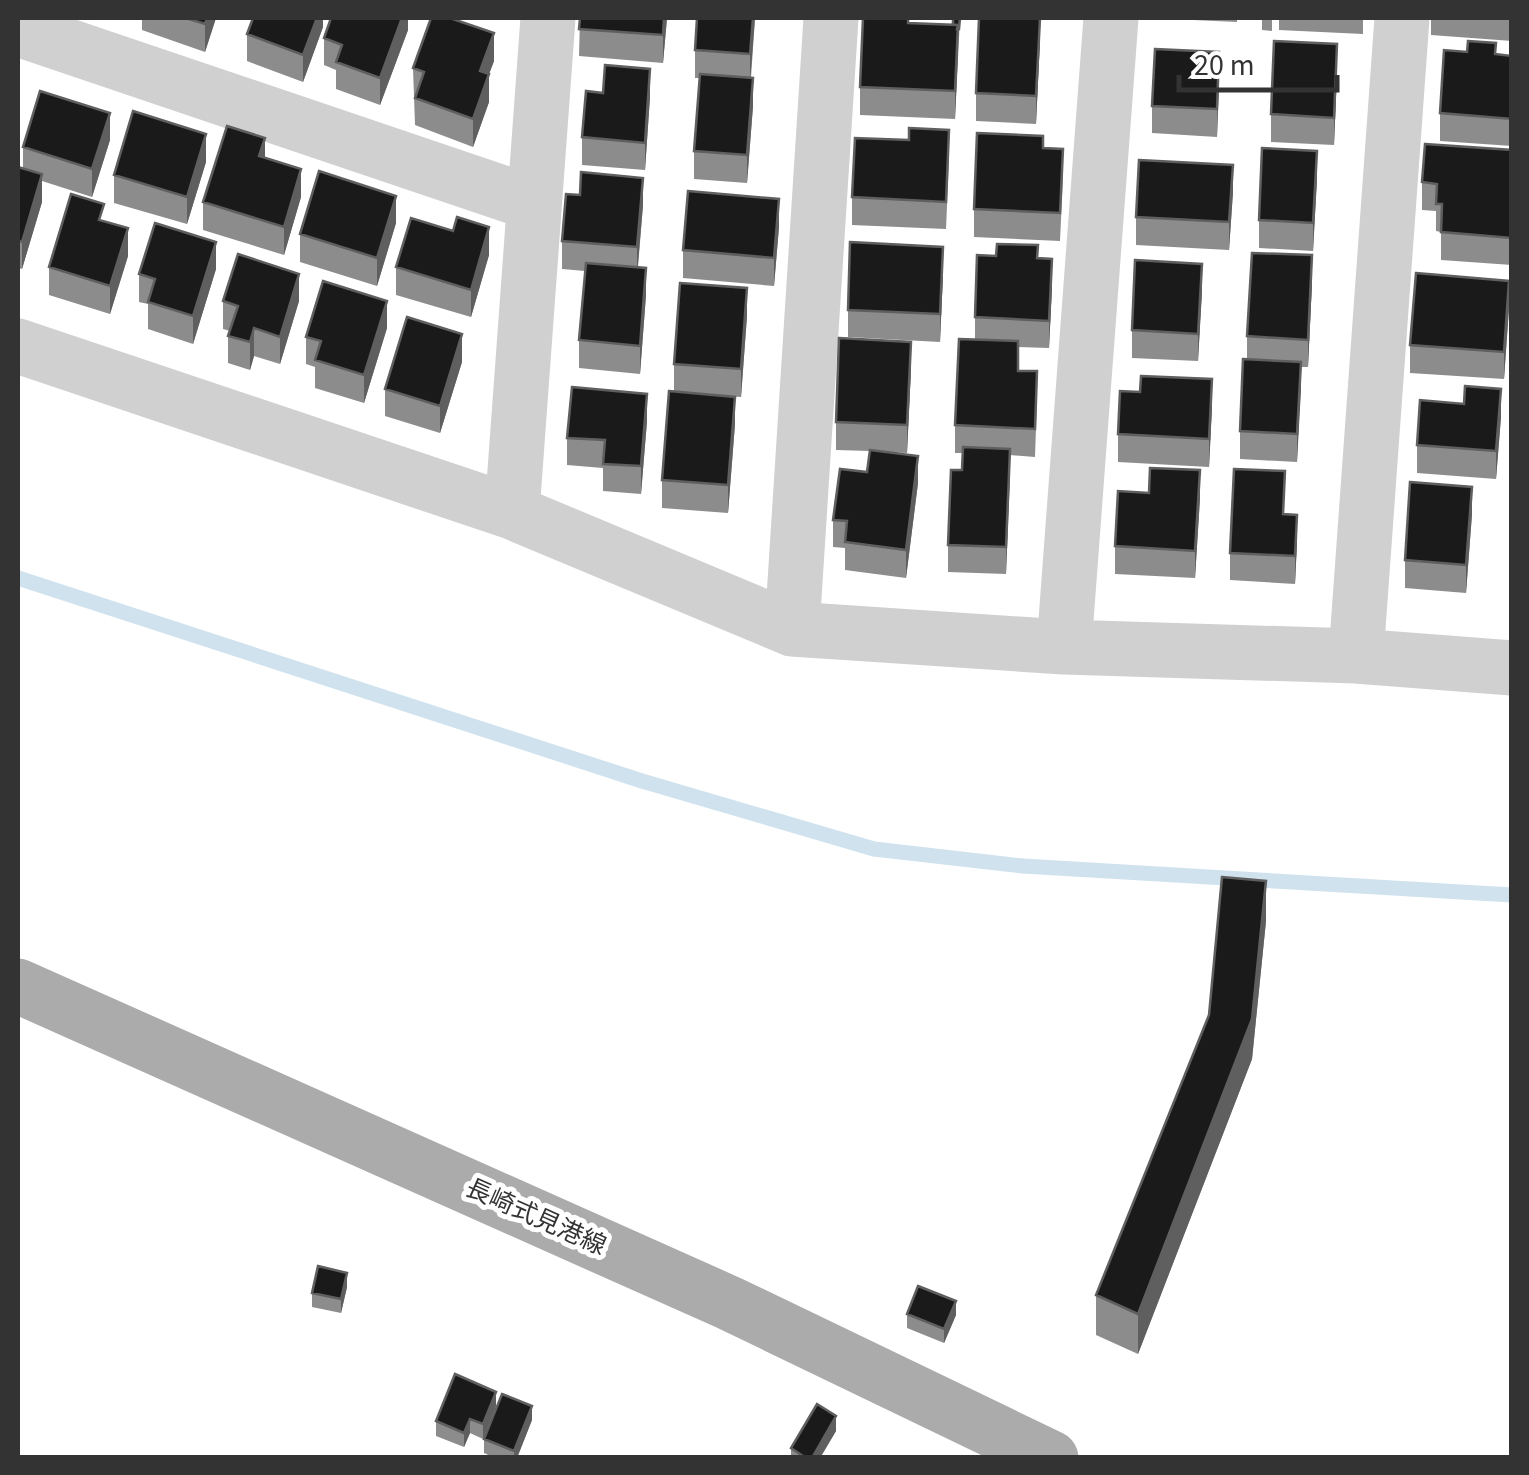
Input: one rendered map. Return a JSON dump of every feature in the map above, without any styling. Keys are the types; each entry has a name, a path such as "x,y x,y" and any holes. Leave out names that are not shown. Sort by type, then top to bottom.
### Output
{"main road":[{"name":"長崎式見港線","path":"18,986 729,1303 1052,1458"}],"street":[{"path":"512,512 548,18"},
{"path":"792,629 831,18"},
{"path":"1064,646 1112,18"},
{"path":"1356,656 1402,18"},
{"path":"18,29 532,203"},
{"path":"18,346 512,512 792,629 1064,646 1356,656 1512,668"}],"building":[{"path":"186,18 207,18 205,24"},
{"path":"253,18 317,18 303,55 247,34"},
{"path":"331,18 402,18 380,78 336,62 342,45 324,38"},
{"path":"431,18 450,18 494,33 480,71 489,74 473,119 415,98 424,72 413,68"},
{"path":"580,18 664,18 663,35 579,29"},
{"path":"697,18 753,18 750,54 695,50"},
{"path":"863,18 908,18 908,23 958,25 955,91 860,87"},
{"path":"979,18 1040,18 1036,96 976,93"},
{"path":"1274,41 1337,44 1334,118 1271,114"},
{"path":"1468,41 1496,43 1495,54 1512,56 1512,119 1440,113 1444,50 1467,52"},
{"path":"1155,49 1219,52 1217,109 1152,106"},
{"path":"605,65 650,69 645,143 582,137 586,91 603,93"},
{"path":"700,74 753,78 747,155 694,151"},
{"path":"40,91 110,113 92,169 23,147"},
{"path":"133,111 206,134 187,197 114,175"},
{"path":"227,126 265,138 259,156 301,169 284,227 203,202"},
{"path":"909,128 949,130 946,202 852,197 855,138 909,140"},
{"path":"977,133 1043,136 1043,148 1063,149 1060,213 974,209"},
{"path":"1425,144 1512,150 1512,238 1441,232 1442,204 1436,204 1437,184 1422,182"},
{"path":"1262,148 1317,151 1313,223 1259,220"},
{"path":"1139,160 1233,165 1229,222 1136,217"},
{"path":"18,167 42,174 22,242 18,240"},
{"path":"319,171 396,196 377,258 300,234"},
{"path":"581,172 643,178 637,247 562,241 566,194 580,195"},
{"path":"688,191 779,199 774,258 683,250"},
{"path":"71,194 104,204 99,220 128,228 110,286 49,267"},
{"path":"457,217 489,227 471,290 396,267 411,218 453,231"},
{"path":"155,223 216,242 193,316 148,302 155,279 139,274"},
{"path":"850,242 943,247 940,314 848,310"},
{"path":"997,244 1038,245 1037,258 1052,259 1049,321 975,317 977,255 996,256"},
{"path":"1252,253 1312,255 1308,340 1247,336"},
{"path":"238,254 299,274 280,337 254,328 250,342 228,336 238,306 223,301"},
{"path":"1135,260 1202,264 1198,334 1132,330"},
{"path":"586,263 646,268 640,346 579,340"},
{"path":"1416,273 1509,281 1504,352 1410,345"},
{"path":"323,281 387,301 364,375 315,360 321,341 306,337"},
{"path":"680,283 747,288 741,369 674,364"},
{"path":"407,317 462,334 440,406 385,389"},
{"path":"839,338 911,342 907,425 836,422"},
{"path":"959,339 1018,341 1018,371 1037,371 1035,429 955,425"},
{"path":"1243,359 1301,362 1297,434 1240,431"},
{"path":"1141,376 1212,379 1209,439 1118,434 1120,391 1140,392"},
{"path":"1465,386 1501,389 1496,451 1417,445 1420,400 1464,404"},
{"path":"572,387 647,394 641,466 603,464 605,440 567,438"},
{"path":"669,391 735,397 728,485 662,480"},
{"path":"963,447 1010,449 1006,547 948,545 951,470 962,470"},
{"path":"870,450 918,456 906,550 845,542 847,521 833,520 840,469 867,472"},
{"path":"1150,468 1200,470 1195,551 1115,546 1118,491 1149,493"},
{"path":"1234,469 1285,471 1283,514 1297,515 1295,556 1230,553"},
{"path":"1410,482 1472,487 1466,565 1405,560"},
{"path":"1222,877 1266,881 1252,1019 1138,1314 1096,1295 1209,1015"},
{"path":"318,1266 347,1273 341,1299 312,1293"},
{"path":"918,1286 956,1301 944,1329 907,1314"},
{"path":"455,1374 496,1392 483,1424 470,1419 464,1433 436,1421"},
{"path":"502,1394 532,1406 514,1451 484,1439"},
{"path":"817,1404 836,1416 812,1458 806,1458 791,1448"}],"waterway":[{"path":"18,578 642,781 874,849 1023,866 1512,895"}]}
